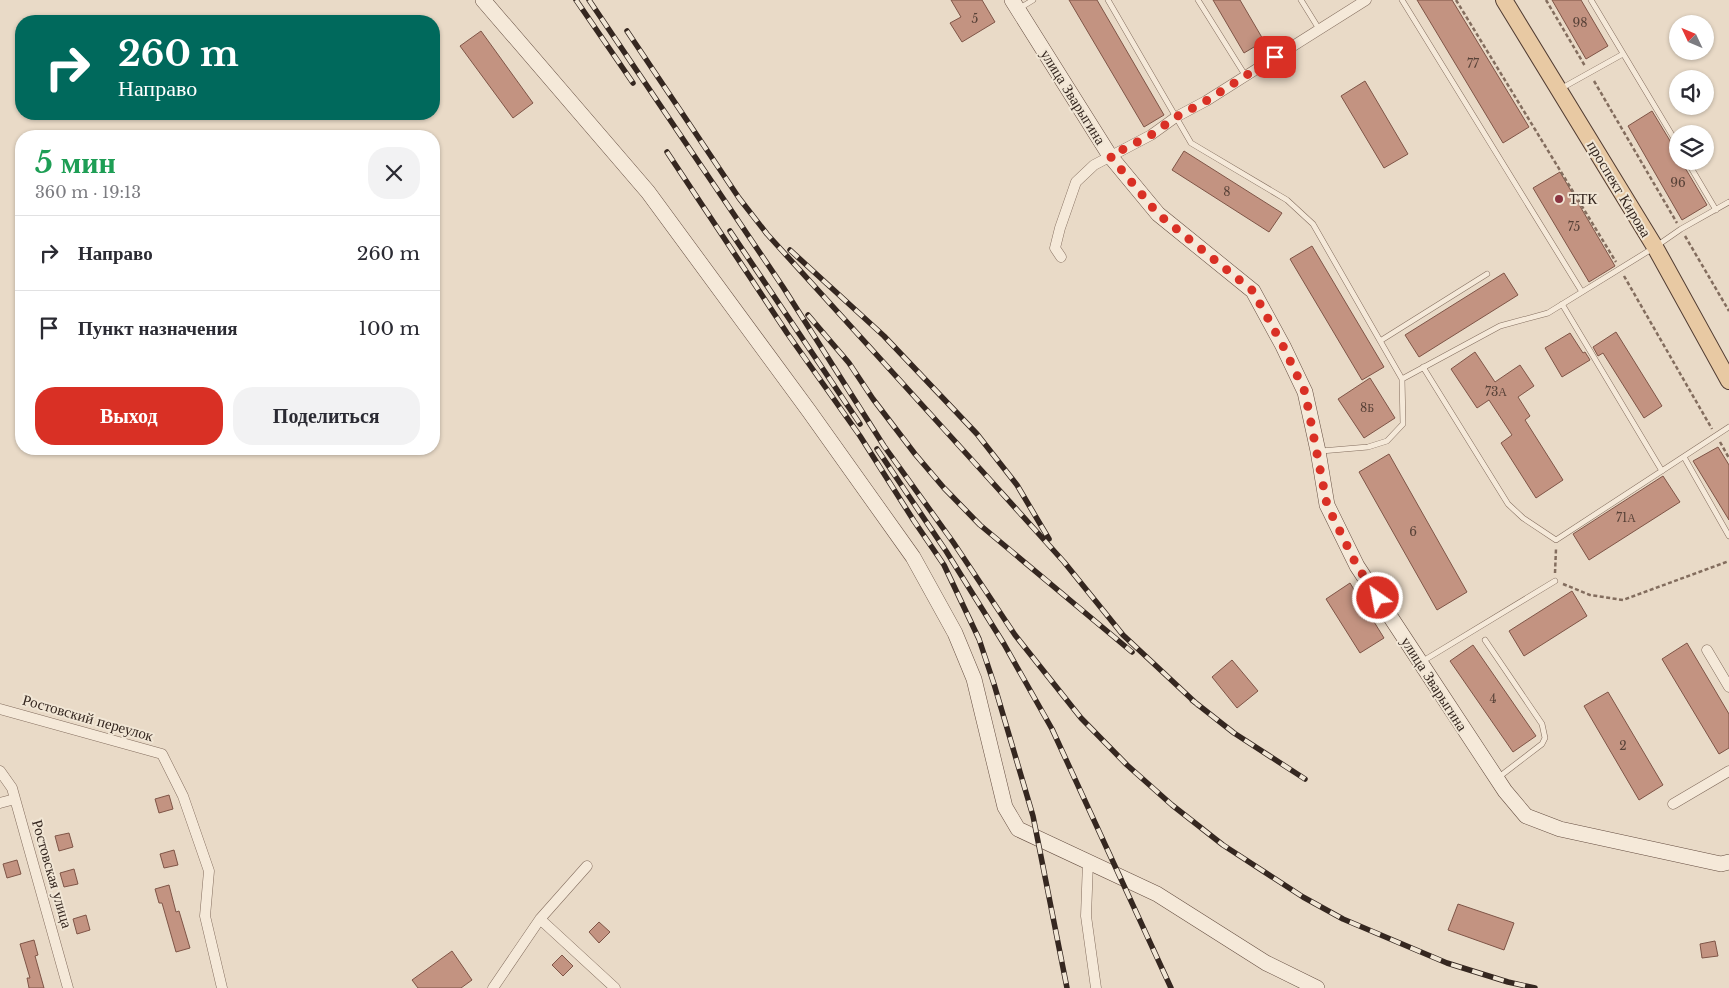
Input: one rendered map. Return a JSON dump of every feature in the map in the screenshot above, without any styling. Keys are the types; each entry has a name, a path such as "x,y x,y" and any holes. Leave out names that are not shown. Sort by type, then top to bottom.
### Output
{"main road":[{"name":"проспект Кирова","path":"1504,0 1655,247 1729,381"}],"street":[{"path":"483,0 648,192 809,411 913,558 954,633 974,680 1005,806 1018,829 1157,894 1266,963 1317,988"},
{"path":"1061,257 1055,248 1076,182 1094,165 1151,135 1176,117 1206,101 1366,0"},
{"name":"улица Зварыгина","path":"1014,4 1110,156 1158,214 1253,291 1305,392 1327,505 1357,566 1504,791 1526,816 1560,829 1721,864 1729,862"},
{"path":"1707,650 1729,687"},
{"name":"Ростовский переулок","path":"0,709 162,754 183,796 209,871 205,916 222,988"},
{"name":"Ростовская улица","path":"0,771 12,788 68,988"},
{"path":"1673,804 1729,771"},
{"path":"0,803 15,799"},
{"path":"1088,862 1086,916 1096,988"},
{"path":"493,988 540,919 587,866"},
{"path":"540,919 615,988"}],"lane":[{"path":"1014,4 1033,0"},
{"path":"1108,0 1191,143 1287,200 1313,224 1402,379 1403,424 1387,440 1368,447 1318,451"},
{"path":"1198,0 1246,75"},
{"path":"1301,0 1320,29"},
{"path":"1402,0 1582,292"},
{"path":"1591,0 1669,130"},
{"path":"1559,89 1623,54"},
{"path":"1692,170 1716,210"},
{"path":"1402,379 1500,326 1548,313 1655,247 1680,229 1729,202"},
{"path":"1380,341 1487,274"},
{"path":"1562,304 1662,471"},
{"path":"1423,367 1508,504 1523,518 1556,540 1729,427"},
{"path":"1684,457 1729,536"},
{"path":"1421,663 1555,581"},
{"path":"1485,640 1542,724 1545,738 1542,744 1496,779"}],"path":[{"path":"1456,0 1619,268 1729,458"},
{"path":"1546,0 1729,311"},
{"path":"1556,540 1555,581 1590,596 1623,600 1729,561"}],"building":[{"path":"951,0 982,0 995,22 962,42 950,23 961,17"},
{"path":"1069,0 1097,0 1164,115 1144,127"},
{"path":"1213,0 1240,0 1264,41 1244,53"},
{"path":"1417,0 1452,0 1529,127 1503,143"},
{"path":"1552,0 1581,0 1608,46 1586,59"},
{"path":"481,31 533,103 513,118 460,46"},
{"path":"1365,81 1408,154 1384,168 1341,96"},
{"path":"1652,111 1669,139 1669,170 1686,170 1707,205 1682,220 1628,126"},
{"path":"1184,151 1282,213 1269,232 1172,170"},
{"path":"1560,172 1615,266 1589,282 1533,188"},
{"path":"1312,246 1384,367 1362,380 1290,259"},
{"path":"1504,273 1518,295 1419,357 1405,335"},
{"path":"1616,332 1662,406 1644,418 1603,353 1598,356 1593,347"},
{"path":"1570,333 1590,360 1562,377 1545,348"},
{"path":"1475,352 1495,382 1520,365 1534,386 1518,397 1530,416 1525,420 1563,480 1536,498 1501,443 1512,435 1489,400 1477,408 1451,369"},
{"path":"1370,378 1395,418 1364,438 1338,399"},
{"path":"1718,447 1729,465 1729,520 1693,461"},
{"path":"1389,454 1467,592 1437,610 1359,472"},
{"path":"1663,476 1680,502 1589,560 1573,534"},
{"path":"1350,583 1384,638 1360,653 1326,599"},
{"path":"1572,591 1587,616 1524,656 1509,631"},
{"path":"1687,643 1729,714 1729,748 1719,754 1662,659"},
{"path":"1473,645 1536,736 1513,752 1450,661"},
{"path":"1232,660 1258,691 1237,708 1212,677"},
{"path":"1608,692 1663,785 1639,800 1584,706"},
{"path":"169,795 173,809 159,813 155,799"},
{"path":"69,833 73,847 59,851 55,836"},
{"path":"174,850 178,865 164,868 160,854"},
{"path":"17,860 21,874 7,878 3,864"},
{"path":"74,869 78,884 64,887 60,873"},
{"path":"169,885 176,912 179,911 190,948 176,952 162,903 159,903 155,889"},
{"path":"1458,904 1514,923 1504,950 1448,930"},
{"path":"86,915 90,930 77,934 73,919"},
{"path":"599,922 610,932 599,943 589,932"},
{"path":"34,940 38,955 35,956 44,988 29,988 27,978 30,978 20,944"},
{"path":"1715,941 1718,956 1702,958 1700,944"},
{"path":"452,951 472,980 461,988 418,988 412,980"},
{"path":"562,955 573,966 563,976 552,965"}],"railway":[{"path":"576,0 633,83"},
{"path":"589,0 783,287 884,446 953,542 1015,635 1081,718 1127,765 1172,805 1223,845 1303,897 1343,919 1447,963 1508,982 1535,988"},
{"path":"627,31 739,198 767,234 1064,562 1123,635 1198,705"},
{"path":"667,152 787,333 860,436 944,565 979,639 1033,816 1067,988"},
{"path":"730,231 860,424"},
{"path":"790,250 884,336 977,434 1017,485 1049,539"},
{"path":"808,315 849,363 873,399 944,488 980,525 1132,652"},
{"path":"877,449 946,551 1004,644 1052,729 1171,988"},
{"path":"1192,700 1234,733 1305,779"}],"place":[{"name":"ТТК","path":"1559,199"}],"route":[{"path":"1275,57 1206,101 1176,117 1151,135 1110,156 1158,214 1253,291 1305,392 1327,505 1357,566 1378,598"}]}
